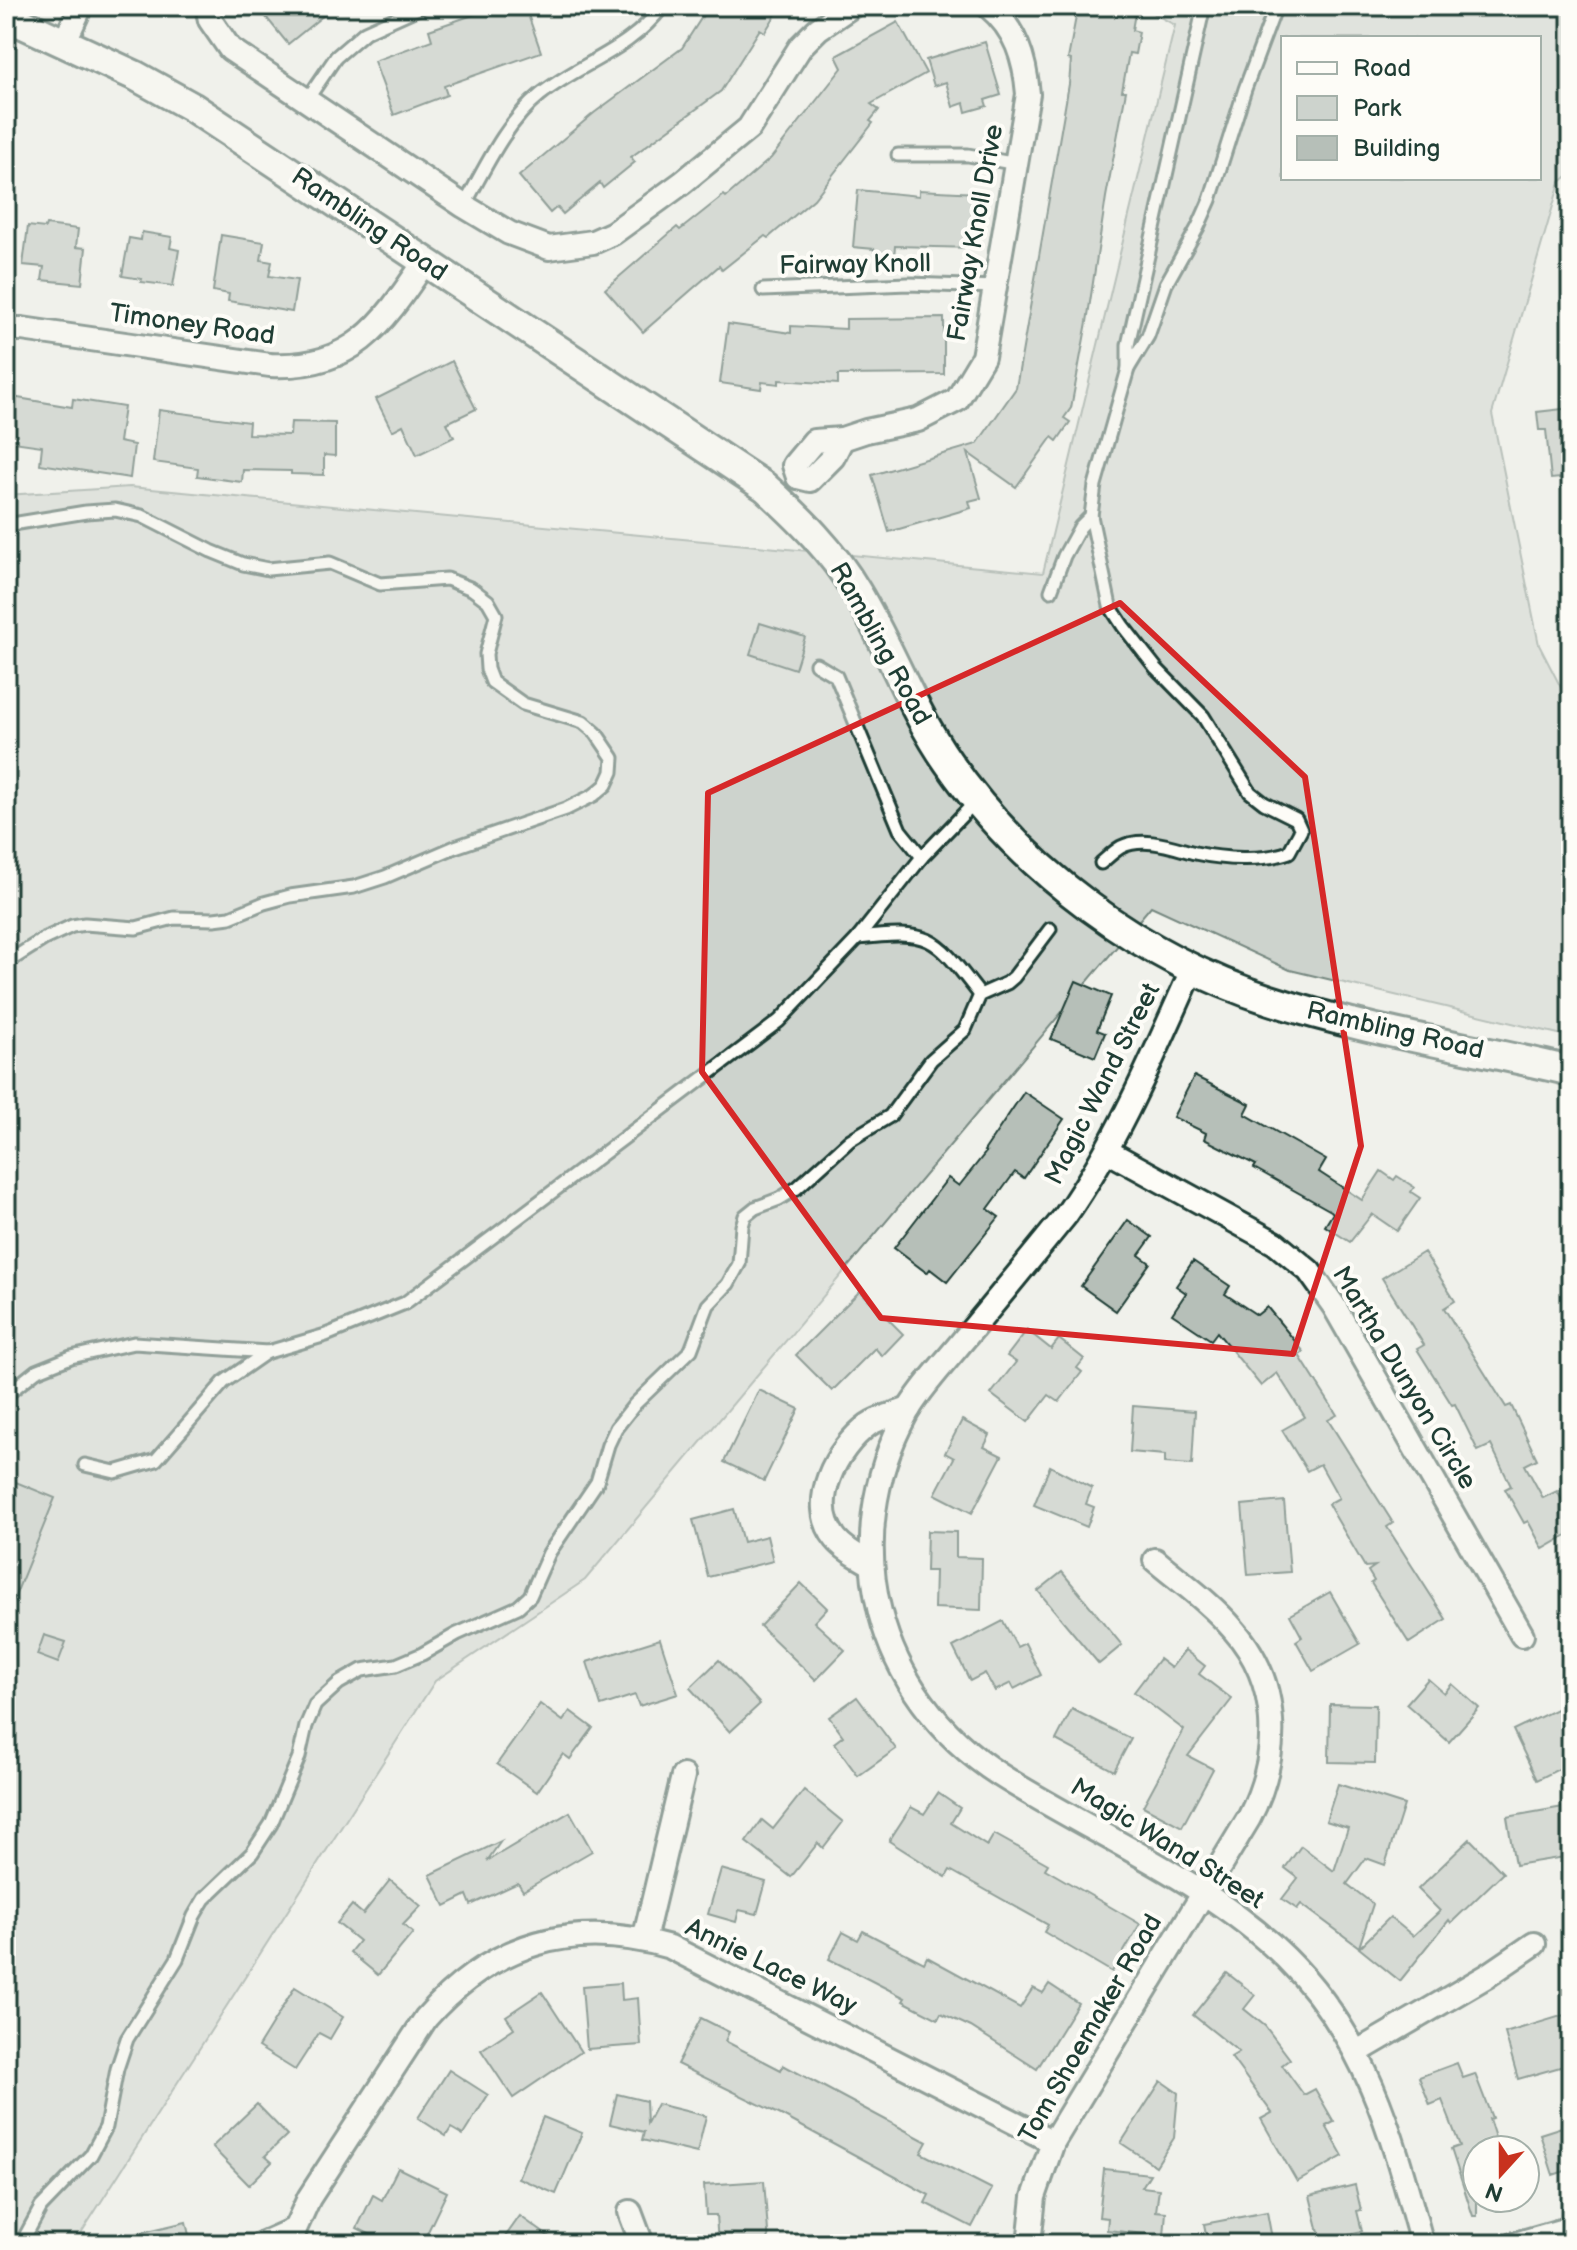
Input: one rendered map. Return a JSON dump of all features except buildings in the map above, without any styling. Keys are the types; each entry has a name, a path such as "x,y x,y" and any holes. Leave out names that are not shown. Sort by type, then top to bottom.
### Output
{"street":[{"path":"64,43 81,6"},
{"path":"207,6 210,20 230,49 464,206 509,233 549,248 593,242 613,233 682,183 749,128 801,46 818,29 852,6"},
{"name":"Fairway Knoll Drive","path":"778,500 798,477 794,465 814,441 842,439 918,420 957,400 983,357 1028,94 1026,68 1007,24 988,6"},
{"name":"Rambling Road","path":"6,16 136,76 192,107 736,467 778,500 808,527 845,573 928,731 978,800 1032,857 1082,899 1140,939 1193,968 1257,995 1307,1011 1571,1071"},
{"name":"Timoney Road","path":"6,329 270,365 309,363 344,351 373,331 392,310 424,263"},
{"name":"Magic Wand Street","path":"1193,968 1107,1151 1066,1215 909,1409 880,1477 871,1528 871,1564 878,1604 895,1656 922,1703 959,1744 1002,1776 1204,1894 1243,1920 1287,1959 1325,2004 1357,2052 1393,2138 1422,2244"},
{"name":"Martha Dunyon Circle","path":"1107,1151 1275,1243 1309,1271 1334,1306 1522,1635"},
{"path":"871,1564 836,1539 827,1524 823,1508 825,1491 831,1473 854,1438 871,1422 909,1409"},
{"name":"Tom Shoemaker Road","path":"1029,2244 1034,2197 1053,2142 1259,1798 1271,1756 1271,1712 1258,1668 1234,1629 1155,1560"},
{"path":"644,1940 683,1776"},
{"name":"Annie Lace Way","path":"261,2244 294,2237 309,2198 419,2028 444,1997 509,1953 536,1944 590,1934 644,1940 692,1956 1053,2142"},
{"path":"1357,2052 1487,1976 1534,1944"},
{"path":"630,2212 642,2244"},
{"path":"1515,2244 1571,2228"}],"lane":[{"path":"306,101 336,57 365,32 423,6"},
{"path":"464,206 490,158 524,109 554,84 623,46 663,6"},
{"path":"1128,369 1128,345 1204,6"},
{"path":"1101,863 1119,848 1134,843 1155,843 1215,856 1276,857 1289,852 1301,830 1296,819 1250,792 1203,716 1156,668 1123,626 1110,606 1091,516 1095,485 1128,369 1148,336 1166,284 1210,200 1276,6"},
{"path":"898,155 968,155 1017,164"},
{"name":"Fairway Knoll","path":"763,290 908,284 996,287"},
{"path":"6,525 115,510 142,516 243,564 268,569 330,563 380,584 447,579 472,589 488,601 496,615 486,654 492,682 523,704 583,722 596,733 613,758 612,772 606,785 594,795 566,809 455,847 385,877 354,887 277,900 230,917 174,918 136,928 85,924 72,926 6,963"},
{"path":"1051,591 1064,556 1080,527 1091,516"},
{"path":"816,664 836,676 900,830 922,857"},
{"path":"85,1465 115,1472 156,1460 224,1382 268,1352 326,1335 405,1303 779,1021 858,938 922,857 978,800"},
{"path":"21,2244 41,2207 91,2155 106,2127 117,2069 127,2039 177,1959 204,1899 252,1853 271,1824 299,1757 306,1726 315,1705 339,1683 362,1670 396,1665 422,1654 457,1634 518,1607 530,1596 549,1553 597,1482 616,1428 635,1404 691,1350 708,1305 728,1284 739,1264 745,1216 797,1188 850,1140 890,1116 931,1060 965,1030 980,995 1014,977 1050,929"},
{"path":"858,938 897,933 924,937 949,955 980,995"},
{"path":"6,1395 36,1371 71,1357 134,1343 268,1352"}],"highlighted area":[{"path":"1120,603 1305,777 1361,1146 1293,1354 881,1318 702,1072 708,793"}],"green space":[{"path":"1140,6 1571,6 1571,173 1560,182 1492,414 1539,645 1571,707 1571,1037 1290,970 1151,906 585,1580 435,1681 74,2244 6,2244 6,495 130,487 1043,573 1175,25"}]}
